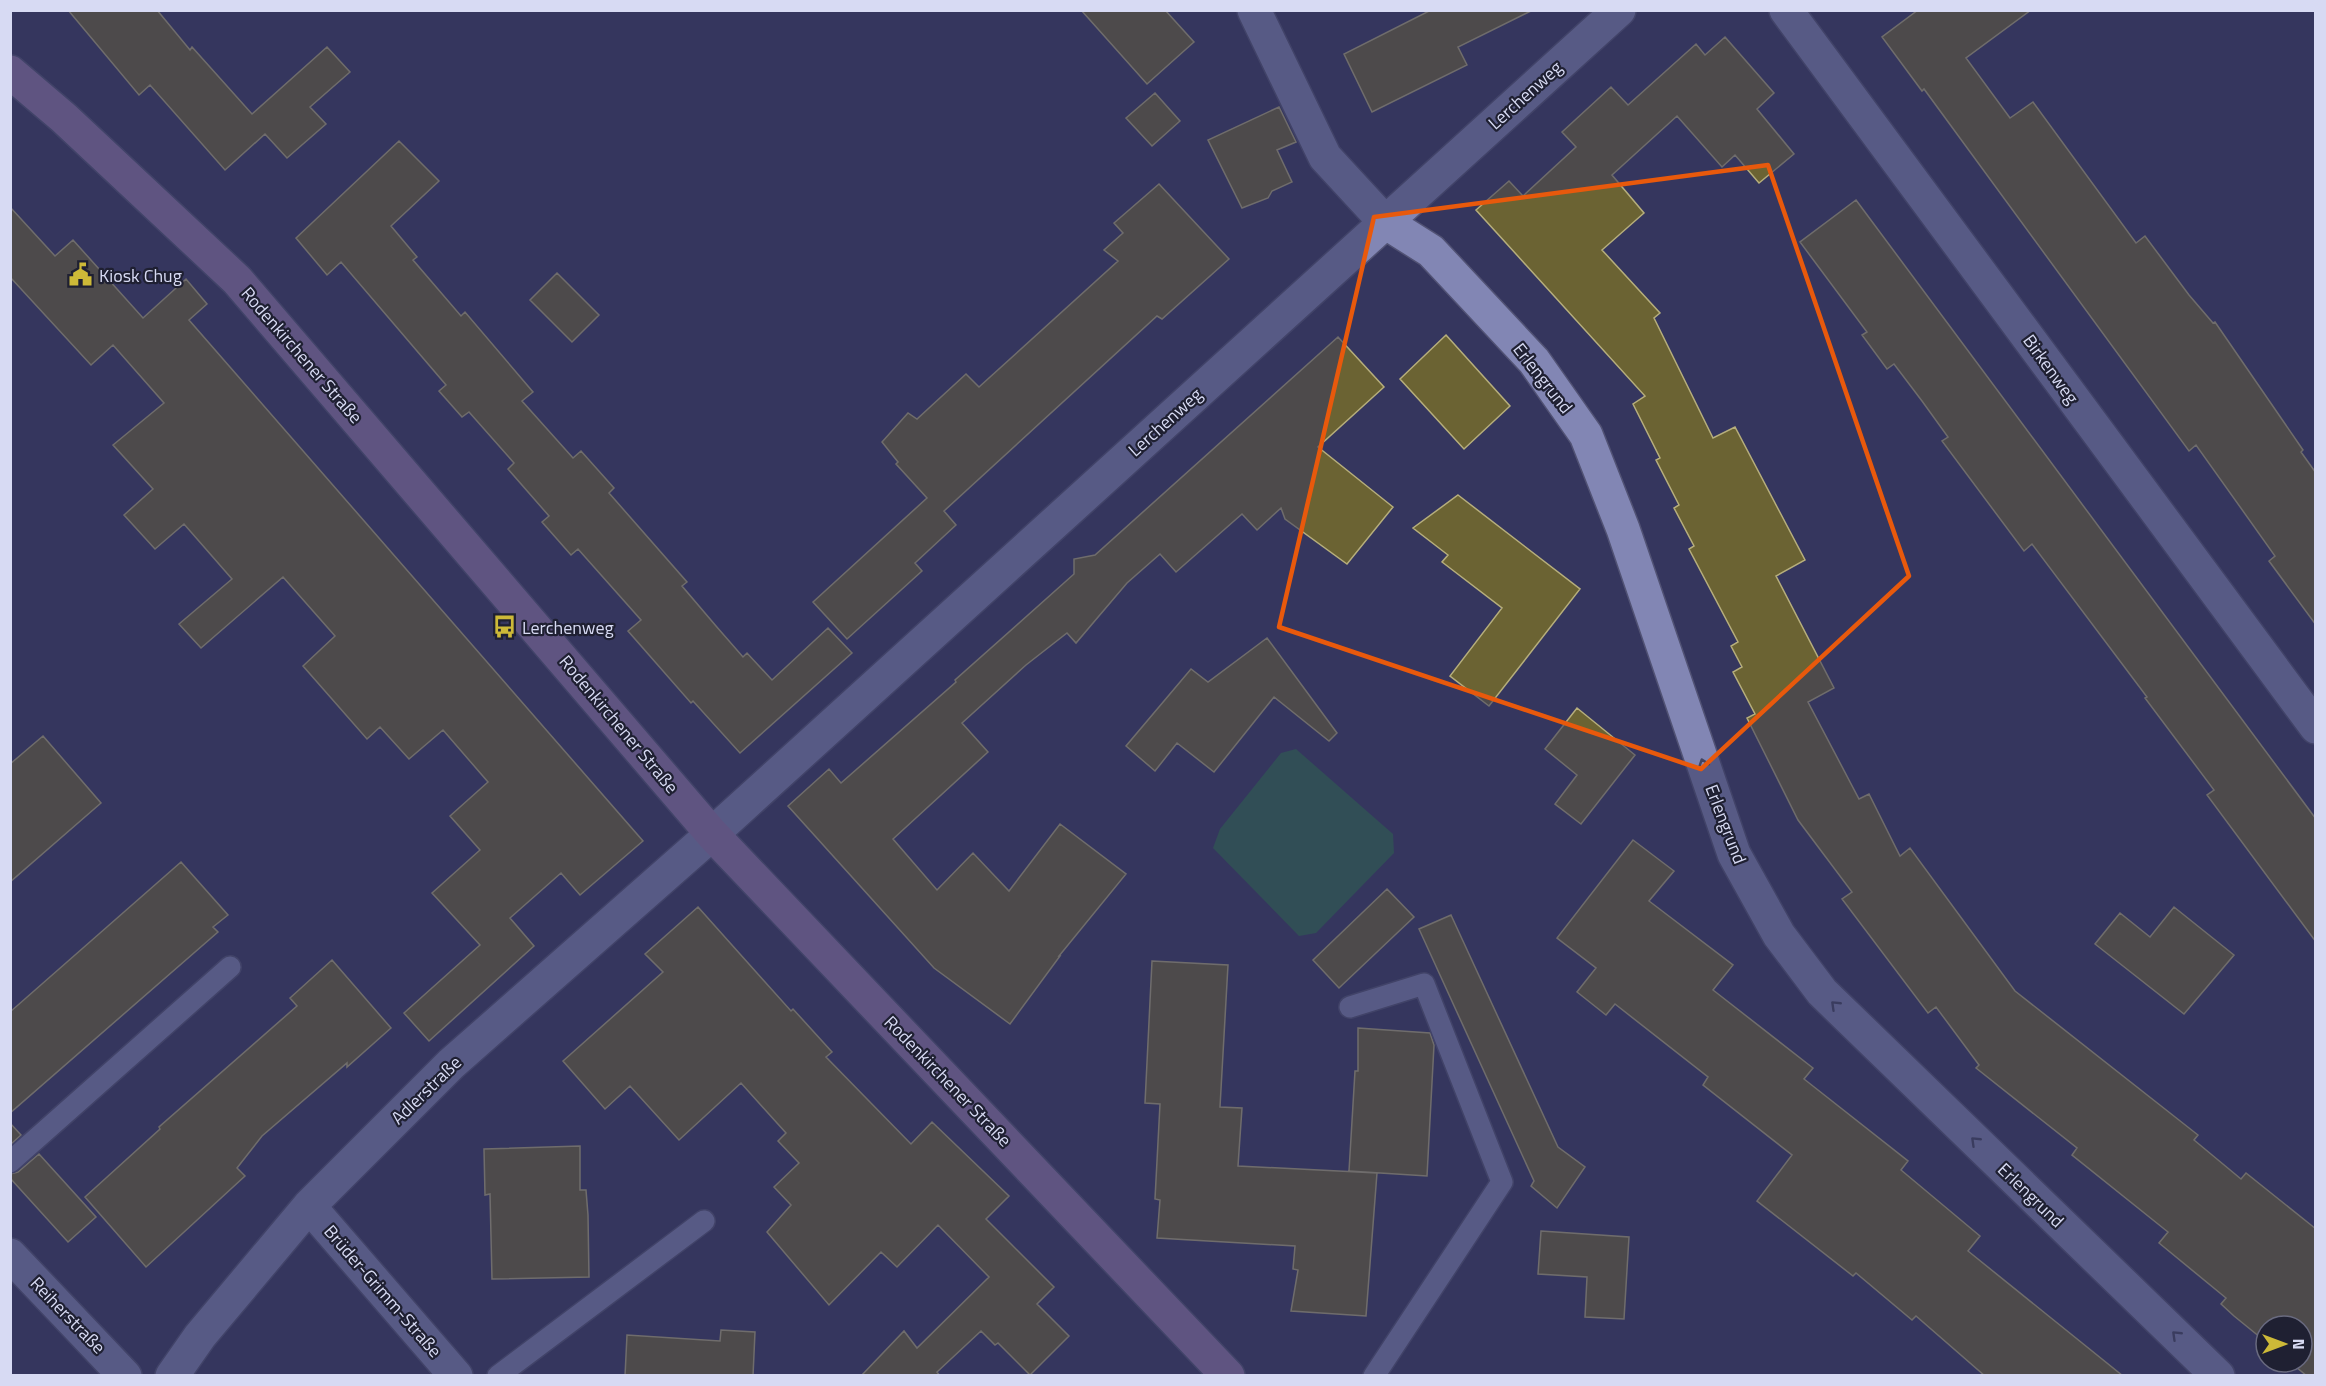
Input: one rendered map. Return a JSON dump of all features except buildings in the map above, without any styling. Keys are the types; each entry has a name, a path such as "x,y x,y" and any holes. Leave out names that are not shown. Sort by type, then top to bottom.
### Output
{"main road":[{"name":"Rodenkirchener Straße","path":"10,72 73,126 237,280 712,834 1228,1376"}],"street":[{"name":"Erlengrund","path":"1254,10 1325,157 1386,222 1431,251 1439,259 1534,361 1586,435 1623,530 1734,854 1779,935 1822,992 2218,1376"},
{"name":"Lerchenweg","path":"712,834 1619,10"},
{"name":"Birkenweg","path":"1786,10 2316,727"},
{"name":"Adlerstraße","path":"172,1376 200,1336 309,1206 451,1064 712,834"},
{"name":"Brüder-Grimm-Straße","path":"309,1206 454,1375"},
{"name":"Reiherstraße","path":"10,1256 125,1376"}],"lane":[{"path":"10,1162 230,967"},
{"path":"1350,1007 1424,984 1502,1182 1374,1376"},
{"path":"498,1376 704,1221"}],"highlighted area":[{"path":"1768,165 1909,576 1701,769 1279,627 1374,217"}],"green space":[{"path":"1296,749 1393,834 1394,853 1316,933 1299,936 1213,848 1220,829 1281,753"}],"place":[{"name":"Kiosk Chug","path":"81,275"},
{"name":"Lerchenweg","path":"504,627"}]}
